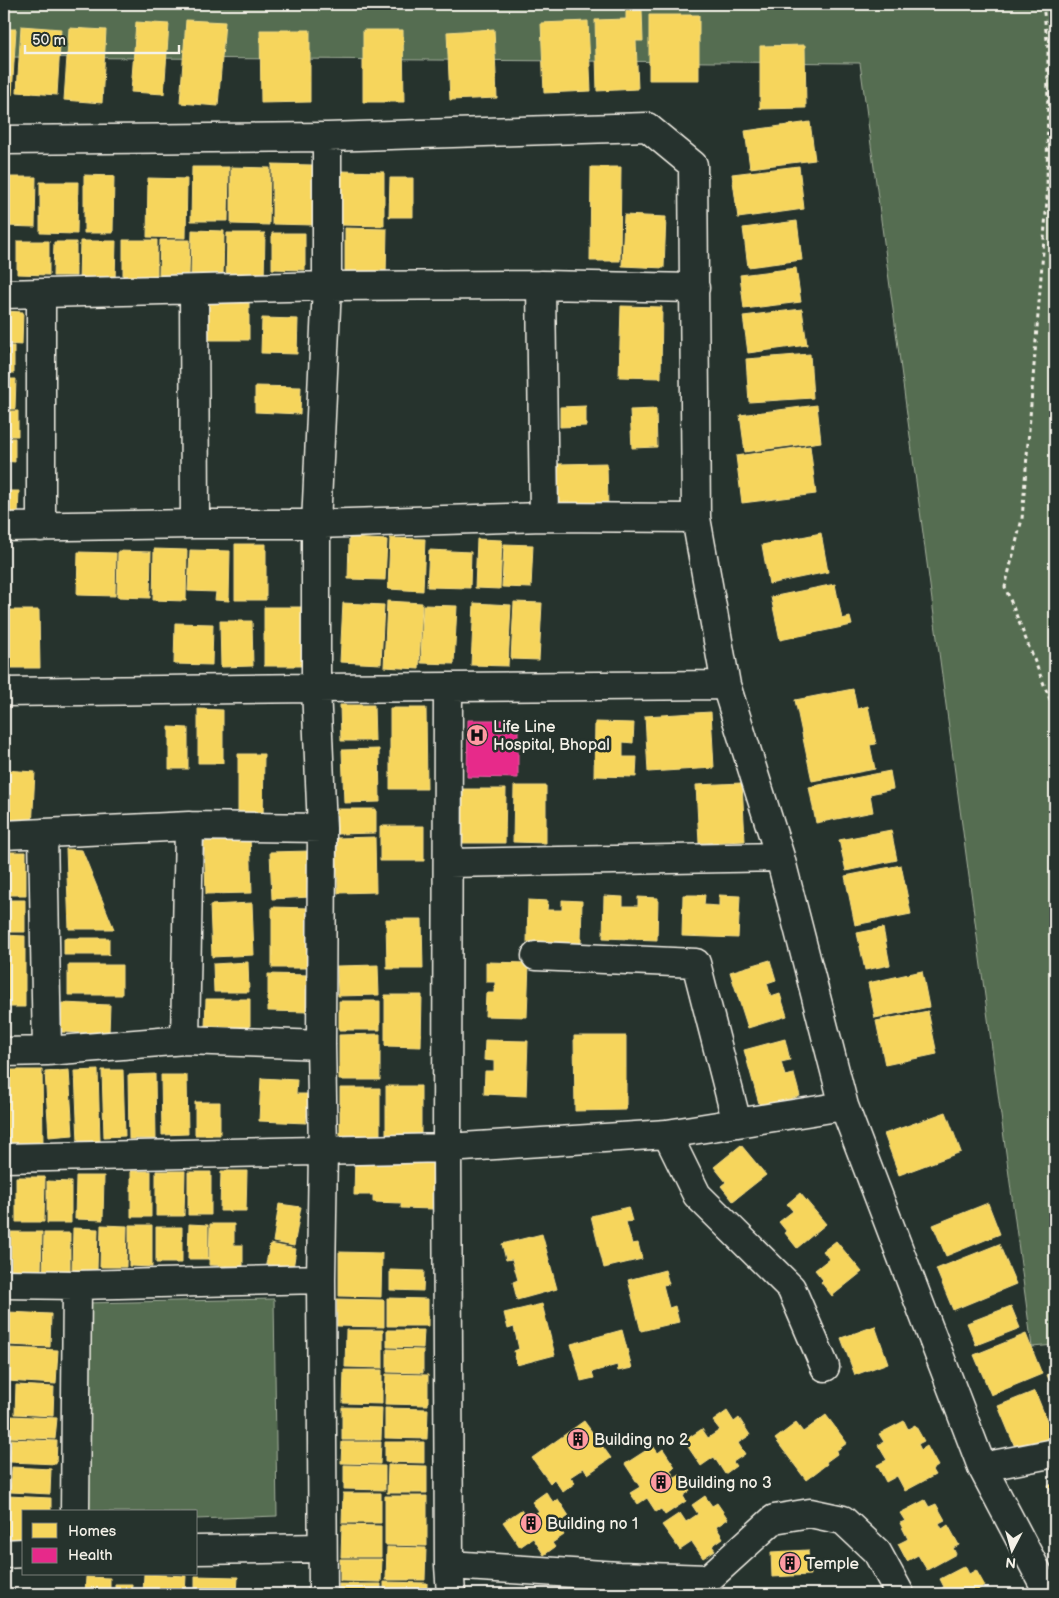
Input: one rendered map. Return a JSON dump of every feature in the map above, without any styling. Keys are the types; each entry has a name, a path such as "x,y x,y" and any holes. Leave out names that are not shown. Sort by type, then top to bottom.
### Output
{"street":[{"path":"4,140 327,137 647,127 694,166 696,518 726,685 780,857 844,1106 982,1467 1049,1594"},
{"path":"323,1594 321,1279 323,1151 321,1045 322,828 316,688 316,524 327,286 327,137"},
{"path":"4,294 41,295 327,286 541,285 695,288"},
{"path":"541,285 544,517"},
{"path":"194,290 195,524"},
{"path":"40,527 41,295"},
{"path":"4,527 316,524 544,517 696,518"},
{"path":"4,692 726,685"},
{"path":"448,688 449,863 446,1148 449,1566 451,1594"},
{"path":"4,835 189,826 322,828"},
{"path":"186,1040 189,826"},
{"path":"44,833 47,1051"},
{"path":"449,863 780,857"},
{"path":"536,956 696,964 737,1123"},
{"path":"4,1052 47,1051 186,1040 321,1045"},
{"path":"4,1158 446,1148 667,1134 844,1106"},
{"path":"667,1134 697,1195 791,1288 825,1367"},
{"path":"4,1284 77,1285 321,1279"},
{"path":"76,1510 77,1285"},
{"path":"982,1467 1055,1452"},
{"path":"449,1566 708,1579 774,1519 810,1513 843,1520 877,1552 900,1594"},
{"path":"198,1550 322,1548"},
{"path":"4,1554 22,1553"}],"path":[{"path":"1043,4 1048,49 1048,200 1022,519 1005,586 1055,712"}],"green space":[{"path":"4,4 1055,4 1055,1345 1032,1347 860,63 4,57"},
{"path":"274,1299 277,1516 198,1519 198,1510 79,1510 86,1303"}],"building: Homes":[{"path":"642,10 643,41 636,41 638,89 597,91 595,20 626,19 626,11"},
{"path":"649,15 699,15 699,80 649,80"},
{"path":"186,20 225,22 218,106 180,103"},
{"path":"588,21 591,91 544,93 541,23"},
{"path":"136,22 169,24 164,94 131,92"},
{"path":"21,26 61,29 57,95 17,92"},
{"path":"69,28 106,30 102,103 64,100"},
{"path":"4,29 16,29 12,95 4,94"},
{"path":"494,29 497,98 450,100 447,32"},
{"path":"260,30 310,30 310,102 261,103"},
{"path":"363,30 403,30 404,102 363,102"},
{"path":"805,45 806,108 760,109 760,46"},
{"path":"810,122 815,160 750,168 745,131"},
{"path":"272,164 313,165 313,225 272,224"},
{"path":"799,166 804,209 738,218 732,174"},
{"path":"192,167 229,167 228,221 191,221"},
{"path":"231,167 270,168 269,225 231,224"},
{"path":"591,167 621,167 620,261 590,261"},
{"path":"341,171 384,172 384,226 340,225"},
{"path":"84,175 114,176 113,233 84,233"},
{"path":"4,177 36,177 35,227 4,226"},
{"path":"148,178 187,179 186,238 147,237"},
{"path":"390,178 413,178 413,217 389,217"},
{"path":"40,182 78,182 77,234 40,233"},
{"path":"624,215 666,217 664,268 622,266"},
{"path":"797,221 802,260 748,267 743,228"},
{"path":"345,228 387,229 386,277 345,277"},
{"path":"192,230 224,231 223,278 191,278"},
{"path":"227,233 265,233 264,283 226,282"},
{"path":"272,233 305,233 305,270 272,269"},
{"path":"5,239 5,283 4,283"},
{"path":"123,240 157,240 157,279 123,279"},
{"path":"160,240 190,240 189,275 159,275"},
{"path":"17,241 49,241 49,275 17,274"},
{"path":"80,241 116,241 115,282 79,282"},
{"path":"54,242 76,242 76,276 53,276"},
{"path":"796,268 801,302 744,309 740,275"},
{"path":"204,302 249,302 249,340 204,340"},
{"path":"621,306 662,307 661,378 619,377"},
{"path":"802,309 807,345 748,353 743,316"},
{"path":"4,311 23,312 22,345 4,344"},
{"path":"262,318 298,319 297,354 261,353"},
{"path":"4,346 14,346 14,373 4,373"},
{"path":"810,354 813,398 749,402 746,359"},
{"path":"4,379 16,379 15,409 4,409"},
{"path":"255,386 301,387 300,414 255,412"},
{"path":"817,405 821,442 745,452 740,415"},
{"path":"586,406 586,426 560,427 560,407"},
{"path":"656,409 657,447 632,448 630,410"},
{"path":"4,411 18,411 18,436 4,436"},
{"path":"4,438 15,438 15,462 4,461"},
{"path":"810,446 816,494 742,503 736,456"},
{"path":"607,463 608,509 558,510 558,464"},
{"path":"4,491 19,491 18,515 4,515"},
{"path":"821,533 828,572 769,584 762,545"},
{"path":"349,538 387,540 385,580 348,579"},
{"path":"390,538 425,539 423,591 388,589"},
{"path":"477,539 502,540 500,589 475,588"},
{"path":"235,544 266,544 266,600 235,600"},
{"path":"504,544 533,545 531,588 502,587"},
{"path":"154,549 187,550 186,601 153,600"},
{"path":"190,550 230,551 229,601 215,600 216,592 188,591"},
{"path":"429,550 471,552 470,588 427,587"},
{"path":"118,551 151,552 150,598 117,597"},
{"path":"78,552 116,553 115,596 77,595"},
{"path":"835,584 842,619 850,617 852,625 780,640 771,597"},
{"path":"387,601 422,603 419,669 384,667"},
{"path":"514,602 542,603 539,660 511,659"},
{"path":"343,603 384,605 381,664 340,662"},
{"path":"474,603 511,605 508,666 471,665"},
{"path":"423,605 457,606 454,664 421,663"},
{"path":"264,607 307,607 307,666 264,666"},
{"path":"4,610 39,610 40,668 4,668"},
{"path":"220,621 252,621 253,666 221,667"},
{"path":"175,623 213,624 212,665 174,664"},
{"path":"853,689 857,709 868,706 876,744 870,745 875,769 812,781 795,700"},
{"path":"340,705 374,705 375,741 341,741"},
{"path":"390,708 426,708 427,789 390,789"},
{"path":"198,709 223,710 223,763 198,763"},
{"path":"711,712 714,768 648,772 645,716"},
{"path":"595,722 634,723 633,743 623,742 623,757 637,757 636,777 594,776"},
{"path":"169,727 188,728 188,769 169,769"},
{"path":"379,749 380,802 344,803 342,750"},
{"path":"238,754 264,754 263,821 238,821"},
{"path":"4,770 35,772 32,829 4,828"},
{"path":"890,771 893,789 870,794 873,812 816,823 809,787"},
{"path":"742,783 745,841 699,843 696,785"},
{"path":"514,786 546,786 546,843 513,842"},
{"path":"463,789 506,789 505,843 463,843"},
{"path":"337,809 376,809 376,833 337,834"},
{"path":"380,826 424,826 424,861 380,861"},
{"path":"891,830 897,860 846,871 839,840"},
{"path":"250,834 252,893 206,894 204,835"},
{"path":"375,837 376,892 338,893 337,838"},
{"path":"66,849 82,850 114,929 69,929"},
{"path":"310,851 311,897 272,899 270,852"},
{"path":"4,852 26,852 26,895 4,895"},
{"path":"901,865 911,914 855,925 845,876"},
{"path":"683,895 705,895 704,905 719,906 719,895 740,896 738,938 682,936"},
{"path":"604,896 623,897 623,906 638,906 638,897 658,898 657,940 603,938"},
{"path":"4,900 25,900 25,932 4,932"},
{"path":"528,900 548,901 547,910 562,910 562,900 582,901 581,943 527,942"},
{"path":"252,903 254,955 212,957 210,905"},
{"path":"272,907 310,908 310,968 272,968"},
{"path":"386,919 422,919 423,969 387,969"},
{"path":"883,928 890,965 865,970 857,933"},
{"path":"4,935 25,936 25,1007 4,1007"},
{"path":"64,938 109,938 109,955 64,955"},
{"path":"770,960 776,980 767,983 771,997 780,994 787,1016 748,1028 730,972"},
{"path":"248,962 249,992 214,992 213,964"},
{"path":"486,962 529,963 527,1017 485,1016 486,993 495,993 495,982 486,982"},
{"path":"68,965 122,965 122,995 68,995"},
{"path":"378,965 379,995 338,996 337,966"},
{"path":"922,971 929,1007 875,1018 868,983"},
{"path":"268,974 309,975 308,1012 268,1011"},
{"path":"385,995 422,995 421,1047 385,1046"},
{"path":"206,999 250,999 250,1027 205,1027"},
{"path":"339,1001 380,1001 380,1030 339,1030"},
{"path":"62,1003 110,1005 109,1034 61,1032"},
{"path":"928,1011 937,1054 885,1065 876,1021"},
{"path":"380,1034 380,1080 339,1080 339,1035"},
{"path":"574,1036 626,1036 626,1110 575,1111"},
{"path":"785,1039 790,1060 781,1062 785,1076 794,1074 800,1096 760,1107 744,1050"},
{"path":"485,1040 528,1041 526,1096 484,1094 485,1071 494,1071 494,1061 484,1060"},
{"path":"4,1070 42,1070 43,1143 4,1144"},
{"path":"69,1070 73,1135 49,1137 45,1072"},
{"path":"98,1070 100,1141 78,1142 75,1071"},
{"path":"102,1070 123,1070 125,1136 104,1137"},
{"path":"155,1074 156,1139 129,1139 128,1075"},
{"path":"161,1075 187,1075 188,1134 162,1135"},
{"path":"261,1078 297,1080 296,1094 308,1094 306,1123 259,1121"},
{"path":"386,1086 421,1086 421,1143 386,1143"},
{"path":"340,1088 380,1088 380,1141 340,1141"},
{"path":"195,1102 220,1102 220,1135 195,1135"},
{"path":"946,1112 961,1152 899,1175 884,1134"},
{"path":"741,1145 766,1175 733,1201 721,1186 726,1182 714,1167"},
{"path":"355,1157 428,1159 428,1163 432,1163 432,1159 437,1164 438,1197 433,1196 433,1209 401,1208 401,1203 373,1202 373,1195 354,1195"},
{"path":"131,1171 151,1171 151,1217 131,1217"},
{"path":"156,1171 185,1171 184,1216 156,1216"},
{"path":"221,1171 247,1171 246,1211 220,1211"},
{"path":"188,1172 211,1172 211,1215 188,1215"},
{"path":"76,1176 104,1176 103,1220 75,1219"},
{"path":"16,1177 45,1177 44,1222 16,1222"},
{"path":"47,1181 71,1182 71,1223 47,1223"},
{"path":"800,1193 826,1224 797,1248 779,1222 793,1211 787,1204"},
{"path":"988,1203 1000,1234 946,1256 933,1225"},
{"path":"279,1204 301,1207 294,1246 273,1242"},
{"path":"628,1207 632,1221 626,1222 632,1244 638,1243 642,1259 604,1268 591,1216"},
{"path":"189,1224 208,1225 208,1259 188,1259"},
{"path":"210,1224 234,1224 234,1245 243,1245 243,1266 209,1265"},
{"path":"4,1225 9,1225 8,1263 4,1263"},
{"path":"101,1225 127,1226 126,1267 100,1267"},
{"path":"129,1225 152,1225 152,1267 129,1266"},
{"path":"156,1227 182,1227 182,1263 156,1263"},
{"path":"73,1228 98,1229 97,1272 72,1271"},
{"path":"11,1232 42,1232 41,1274 11,1273"},
{"path":"44,1233 70,1233 70,1278 43,1277"},
{"path":"542,1234 557,1289 517,1300 513,1282 518,1280 512,1259 506,1260 502,1244"},
{"path":"836,1241 862,1272 832,1296 821,1282 823,1280 815,1270 829,1259 823,1251"},
{"path":"270,1244 296,1249 293,1269 266,1264"},
{"path":"999,1244 1016,1284 953,1310 936,1269"},
{"path":"339,1252 382,1253 381,1297 339,1296"},
{"path":"390,1270 424,1271 423,1291 390,1290"},
{"path":"665,1270 669,1284 663,1285 669,1308 675,1306 679,1322 641,1331 628,1280"},
{"path":"387,1298 428,1299 428,1326 387,1326"},
{"path":"337,1299 384,1300 384,1327 337,1326"},
{"path":"542,1304 555,1355 517,1365 514,1351 519,1349 514,1327 508,1329 504,1313"},
{"path":"1011,1306 1020,1328 976,1345 967,1323"},
{"path":"8,1312 51,1314 50,1347 7,1345"},
{"path":"875,1326 888,1363 855,1375 841,1338"},
{"path":"346,1330 383,1330 383,1368 345,1367"},
{"path":"387,1330 424,1330 423,1348 387,1347"},
{"path":"622,1330 632,1368 618,1371 617,1365 592,1372 594,1378 581,1381 571,1344"},
{"path":"1026,1334 1042,1374 991,1395 974,1355"},
{"path":"9,1348 58,1350 56,1384 7,1381"},
{"path":"387,1349 423,1350 423,1373 387,1372"},
{"path":"344,1370 382,1370 382,1404 343,1403"},
{"path":"1055,1371 1055,1393 1047,1375"},
{"path":"386,1374 428,1375 428,1405 385,1404"},
{"path":"16,1385 54,1387 53,1416 15,1414"},
{"path":"1035,1391 1054,1438 1017,1452 998,1406"},
{"path":"342,1407 382,1408 381,1440 342,1440"},
{"path":"385,1408 428,1409 427,1439 385,1438"},
{"path":"727,1411 734,1422 739,1418 750,1435 738,1443 745,1454 733,1462 736,1466 725,1474 714,1457 701,1466 684,1441 702,1429 708,1438 720,1430 713,1421"},
{"path":"826,1415 847,1443 836,1451 837,1454 826,1462 827,1464 806,1480 775,1439 796,1423 803,1432"},
{"path":"10,1416 57,1418 55,1439 9,1437"},
{"path":"4,1419 7,1419 6,1445 4,1445"},
{"name":"Building no 2","path":"584,1421 611,1458 588,1474 584,1468 570,1477 575,1483 563,1492 554,1479 550,1483 532,1458"},
{"path":"904,1421 908,1429 915,1425 924,1441 918,1444 921,1450 927,1446 938,1466 932,1470 935,1475 905,1491 897,1476 886,1482 877,1465 887,1460 878,1445 884,1442 879,1434"},
{"path":"11,1439 57,1441 56,1464 10,1462"},
{"path":"342,1442 381,1442 380,1464 341,1463"},
{"path":"385,1442 424,1442 424,1463 385,1462"},
{"name":"Building no 3","path":"653,1446 658,1453 663,1449 675,1467 670,1470 675,1478 680,1475 690,1491 683,1496 686,1501 665,1515 661,1509 656,1512 647,1498 638,1504 630,1493 640,1487 625,1464"},
{"path":"4,1449 8,1449 6,1484 4,1484"},
{"path":"344,1465 385,1466 385,1490 344,1489"},
{"path":"388,1465 427,1466 427,1493 387,1493"},
{"path":"12,1467 51,1469 50,1494 10,1492"},
{"path":"1055,1483 1055,1500 1048,1486"},
{"path":"4,1485 6,1485 5,1508 4,1508"},
{"name":"Building no 1","path":"546,1492 553,1502 558,1499 569,1516 557,1524 564,1535 552,1543 555,1547 544,1555 533,1538 520,1547 503,1522 521,1510 527,1519 539,1511 532,1502"},
{"path":"343,1493 381,1493 381,1523 342,1523"},
{"path":"8,1496 51,1498 51,1510 22,1510 22,1541 6,1540"},
{"path":"385,1496 427,1496 427,1546 385,1545"},
{"path":"705,1496 712,1506 717,1503 728,1519 716,1527 723,1538 712,1546 715,1550 703,1558 692,1542 680,1550 662,1525 680,1513 686,1522 698,1514 692,1505"},
{"path":"925,1500 929,1507 936,1504 945,1520 939,1523 942,1529 948,1525 959,1545 953,1548 956,1554 927,1570 918,1555 907,1561 898,1544 908,1539 900,1523 905,1521 900,1513"},
{"path":"342,1525 381,1526 381,1557 341,1557"},
{"path":"387,1547 426,1548 425,1580 386,1580"},
{"name":"Temple","path":"808,1550 810,1575 772,1577 771,1552"},
{"path":"340,1559 382,1559 381,1582 340,1581"},
{"path":"965,1566 969,1574 976,1570 985,1586 978,1589 981,1594 942,1594 939,1590 944,1587 940,1579"},
{"path":"144,1576 186,1576 185,1594 143,1594"},
{"path":"195,1576 238,1577 237,1594 195,1594"},
{"path":"86,1577 110,1578 110,1594 85,1594"},
{"path":"384,1582 427,1583 427,1594 384,1594"},
{"path":"115,1584 132,1584 132,1594 115,1594"},
{"path":"339,1584 381,1584 381,1594 339,1594"}],"building: Health":[{"path":"468,720 518,720 518,778 467,777"}],"place":[{"name":"Life Line Hospital, Bhopal","path":"477,735"},
{"name":"Building no 2","path":"578,1439"},
{"name":"Building no 3","path":"661,1482"},
{"name":"Building no 1","path":"531,1523"},
{"name":"Temple","path":"790,1563"}]}
